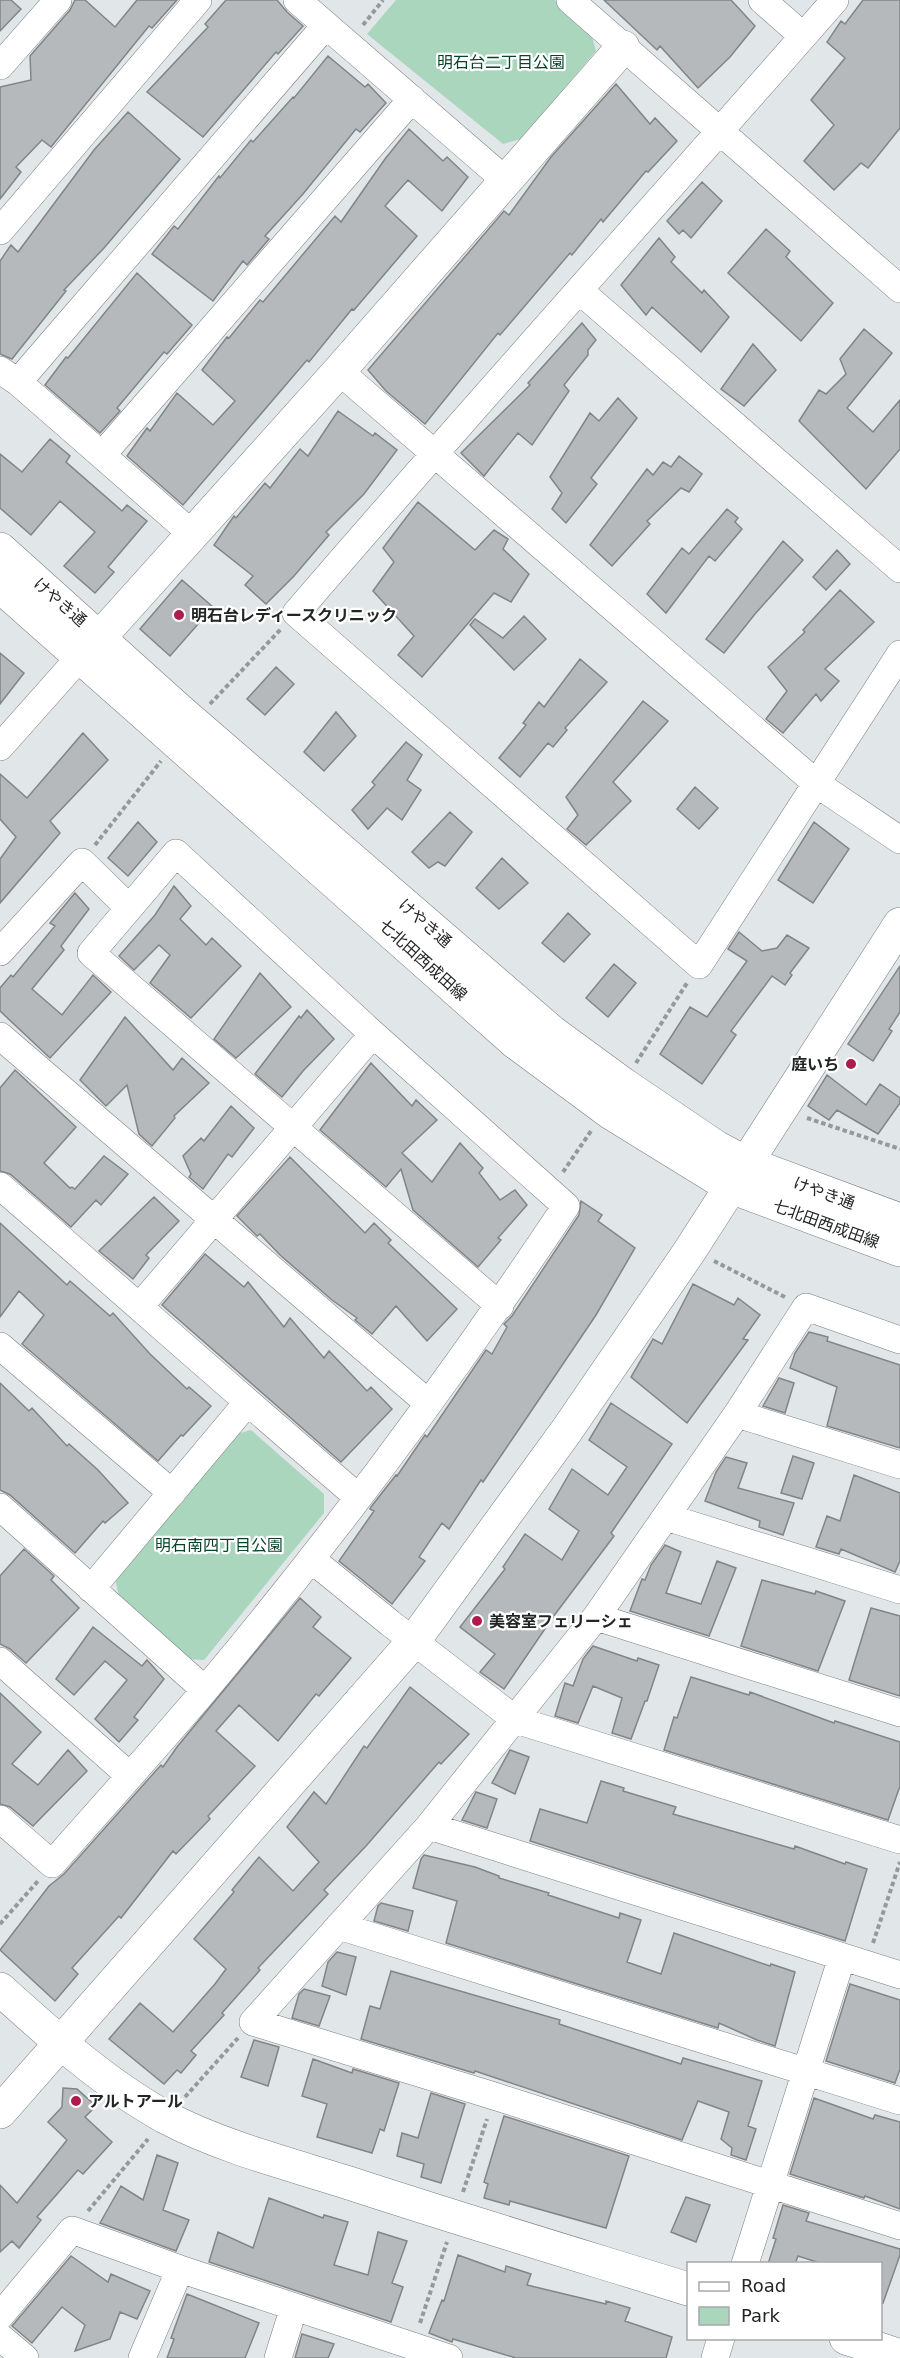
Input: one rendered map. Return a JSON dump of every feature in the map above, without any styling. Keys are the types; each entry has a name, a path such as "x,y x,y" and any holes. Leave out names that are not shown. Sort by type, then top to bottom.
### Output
{"street":[{"path":"0,66 58,0"},
{"path":"0,231 198,0"},
{"path":"297,0 505,180"},
{"path":"570,0 900,289"},
{"path":"762,0 803,36"},
{"path":"835,0 580,291 434,453 296,613 699,965 900,654"},
{"path":"191,533 9,376 326,25"},
{"path":"0,747 339,371 623,47"},
{"path":"102,455 412,99"},
{"path":"580,291 900,569"},
{"path":"339,371 817,784 900,840"},
{"name":"けやき通","path":"0,549 90,647 179,710 552,1032 716,1147 739,1175 900,1220"},
{"path":"0,586 90,647"},
{"path":"0,1819 52,1864 205,1690 311,1559 500,1306 566,1206 373,1034 176,853 91,953 500,1306"},
{"path":"0,952 82,862 129,908"},
{"path":"0,2112 413,1642 567,1430 739,1175 900,924"},
{"path":"140,1306 373,1034"},
{"path":"0,1036 428,1403"},
{"name":"七北田西成田線","path":"739,1175 900,1250"},
{"path":"0,1186 140,1306 247,1403 358,1497"},
{"path":"900,1340 806,1307 737,1414 596,1617 429,1826 253,2022 505,2099 900,2226"},
{"path":"0,1346 172,1493"},
{"path":"91,1589 247,1403"},
{"path":"737,1414 900,1465"},
{"path":"0,1507 205,1690"},
{"path":"666,1517 900,1590"},
{"path":"311,1559 413,1642 516,1720 900,1840"},
{"path":"596,1617 900,1713"},
{"path":"0,1661 130,1776"},
{"path":"429,1826 900,1976"},
{"path":"339,1926 900,2101"},
{"path":"746,2262 805,2071 854,1961"},
{"path":"0,1989 60,2043 114,2085 167,2117 249,2151 687,2289"},
{"path":"0,2316 72,2230 180,2270 294,2307 411,2352 449,2358"},
{"path":"142,2358 180,2270"},
{"path":"278,2358 294,2307"},
{"path":"0,2337 25,2358"},
{"path":"715,2358 720,2340"},
{"path":"852,2340 900,2356"}],"path":[{"path":"348,44 383,0"},
{"path":"207,707 296,613"},
{"path":"82,862 164,759"},
{"path":"634,1066 699,965"},
{"path":"806,1117 900,1149"},
{"path":"549,1192 593,1129"},
{"path":"706,1257 806,1307"},
{"path":"854,1961 900,1861"},
{"path":"0,1924 52,1864"},
{"path":"72,2230 167,2117 253,2022"}],"green space":[{"name":"明石台二丁目公園","path":"396,0 555,0 590,29 596,51 521,139 503,144 367,34"},
{"name":"明石南四丁目公園","path":"251,1430 324,1494 324,1513 204,1660 187,1659 120,1601 115,1578 230,1436"}],"building":[{"path":"0,0 11,0 21,9 0,31"},
{"path":"75,0 85,0 115,27 137,0 177,0 152,28 149,26 51,147 42,140 16,167 21,172 0,199 0,87 31,80 30,56 70,10"},
{"path":"226,0 277,0 303,26 278,54 276,52 203,137 147,92 208,27 205,24"},
{"path":"604,0 731,0 755,26 730,57 698,88 660,46 657,50"},
{"path":"863,0 900,0 900,128 868,168 861,163 834,190 804,161 834,125 811,100 845,58 827,42 841,21 845,24"},
{"path":"328,56 365,87 368,84 386,103 360,132 356,129 265,236 269,239 247,265 243,261 213,301 152,254 174,226 178,229 219,176 220,178 251,140 253,142 294,98"},
{"path":"616,84 650,124 655,118 677,141 648,172 646,171 603,222 601,219 500,335 498,333 425,424 386,391 368,370 504,211 509,215 551,157"},
{"path":"128,112 180,159 104,248 64,290 66,291 12,359 0,354 0,261 11,245 18,252 94,150"},
{"path":"409,129 443,161 447,157 468,177 442,211 408,180 385,206 417,236 183,505 127,456 147,428 150,431 177,393 213,425 235,401 202,370 227,337 229,338 260,300 263,302 335,216 341,222"},
{"path":"702,182 722,201 691,238 683,230 679,234 667,221"},
{"path":"766,229 790,251 786,257 833,303 801,341 728,273"},
{"path":"659,238 675,257 671,262 702,293 704,290 729,317 701,352 652,307 646,315 621,285"},
{"path":"137,273 192,325 167,354 164,352 117,408 120,411 100,433 45,385"},
{"path":"582,323 596,340 588,350 588,355 564,385 569,391 532,445 518,433 484,476 461,453 530,385 528,383"},
{"path":"864,329 892,353 847,408 873,432 900,400 900,449 866,489 799,421 819,390 826,394 846,374 840,359"},
{"path":"753,344 776,370 744,406 721,389"},
{"path":"618,398 637,418 591,478 597,484 566,523 552,509 562,493 550,477 590,413 599,421"},
{"path":"338,411 373,436 375,433 397,450 364,494 326,532 329,535 266,604 245,585 253,576 214,545 234,516 236,518 265,483 270,488 300,449 308,456"},
{"path":"50,439 70,456 66,462 122,511 127,505 147,521 108,567 114,572 95,593 64,566 95,532 60,501 31,535 0,508 0,454 22,472"},
{"path":"679,456 702,474 689,492 681,488 647,521 650,524 612,566 590,545 647,469 653,475 663,462 671,467"},
{"path":"418,502 475,550 494,530 508,539 503,549 529,574 511,602 494,593 422,677 398,655 414,636 373,591 394,562 383,548"},
{"path":"727,509 738,518 735,522 742,529 715,561 709,556 666,613 647,594 682,548 689,554"},
{"path":"783,541 803,560 724,653 706,639"},
{"path":"837,550 850,564 826,590 813,577"},
{"name":"明石台レディースクリニック","path":"182,580 213,607 170,656 140,629"},
{"path":"840,590 874,622 825,669 839,681 821,701 816,694 783,733 766,719 787,691 768,667 805,632 803,630"},
{"path":"524,616 546,639 514,670 470,625 475,619 503,638"},
{"path":"0,653 24,673 0,704"},
{"path":"580,659 607,682 565,728 567,730 553,747 548,743 520,777 499,758 526,725 523,723 539,702 544,707"},
{"path":"276,667 294,684 265,715 247,699"},
{"path":"643,701 668,721 613,782 631,801 586,845 567,829 578,815 566,797"},
{"path":"336,712 356,736 324,771 304,752"},
{"path":"83,733 108,760 50,821 60,833 0,903 0,859 16,837 0,819 0,774 27,798"},
{"path":"406,742 422,755 407,780 421,790 402,820 387,808 368,829 352,810 375,785 372,782"},
{"path":"695,787 718,808 699,829 677,809"},
{"path":"450,812 472,832 445,866 438,862 429,868 412,852"},
{"path":"138,822 157,842 128,876 108,858"},
{"path":"814,822 849,849 813,903 778,880"},
{"path":"502,858 528,883 499,909 476,888"},
{"path":"174,886 191,906 180,919 206,945 212,938 241,966 191,1018 150,983 170,955 159,945 134,970 119,956 155,915"},
{"path":"75,893 89,909 61,946 64,950 32,989 62,1015 93,975 111,992 50,1058 0,1011 0,988 11,975 13,977 55,926 50,923"},
{"path":"568,913 590,934 564,962 542,943"},
{"path":"739,932 762,951 777,948 787,935 809,948 790,973 792,975 785,985 772,976 731,1031 736,1035 702,1084 660,1054 690,1007 707,1017 747,961 728,949"},
{"path":"614,964 636,983 608,1017 586,998"},
{"path":"900,966 900,1012 889,1029 892,1031 873,1061 848,1044"},
{"path":"260,973 291,1007 236,1058 214,1039"},
{"path":"307,1010 334,1039 282,1097 255,1074 299,1016 301,1018"},
{"path":"125,1017 173,1070 182,1058 209,1083 174,1116 175,1118 152,1146 139,1134 127,1085 106,1106 80,1080"},
{"path":"371,1063 412,1106 416,1100 437,1120 402,1153 432,1182 460,1143 483,1168 479,1173 500,1200 515,1190 527,1205 498,1238 501,1240 478,1267 413,1210 401,1169 386,1187 320,1130"},
{"path":"15,1070 76,1127 44,1163 70,1188 75,1189 104,1156 128,1174 101,1205 96,1200 71,1227 10,1174 0,1171 0,1088"},
{"path":"827,1075 866,1105 880,1084 900,1098 900,1103 878,1134 837,1110 829,1120 808,1106"},
{"path":"231,1106 254,1128 232,1157 228,1154 203,1189 189,1177 191,1174 183,1156 201,1138 204,1141"},
{"path":"290,1157 365,1233 374,1223 391,1240 388,1243 457,1309 427,1341 396,1306 372,1334 355,1320 357,1318 332,1300 237,1216"},
{"path":"154,1197 179,1221 146,1255 149,1258 133,1279 99,1251"},
{"path":"581,1201 602,1215 598,1221 635,1248 596,1315 483,1482 481,1480 449,1529 442,1523 419,1557 425,1561 392,1604 339,1561 374,1511 370,1509 371,1507 397,1476 425,1435 427,1437 486,1350 492,1354 507,1327 504,1324 512,1316 579,1215"},
{"path":"0,1223 67,1285 70,1281 110,1316 113,1313 150,1354 187,1389 189,1387 211,1406 158,1461 22,1344 44,1315 19,1291 0,1317"},
{"path":"205,1254 244,1287 248,1282 284,1327 290,1318 324,1358 329,1351 367,1391 371,1387 392,1409 341,1462 162,1305"},
{"path":"693,1284 734,1305 738,1298 760,1315 743,1339 748,1340 687,1423 631,1377 653,1339 662,1344"},
{"path":"809,1332 828,1337 827,1341 900,1365 900,1448 827,1426 837,1387 790,1368 795,1353"},
{"path":"779,1378 794,1383 785,1413 763,1406"},
{"path":"0,1383 29,1411 32,1408 67,1446 69,1444 98,1470 128,1503 105,1523 103,1521 75,1553 10,1495 0,1490"},
{"path":"611,1403 672,1444 611,1533 614,1536 553,1617 504,1689 480,1672 495,1654 460,1627 505,1569 503,1567 525,1534 562,1560 579,1531 549,1509 572,1469 608,1495 627,1467 589,1440"},
{"path":"793,1456 814,1463 802,1499 781,1493"},
{"path":"726,1457 747,1463 738,1488 794,1503 783,1535 759,1527 760,1521 705,1501 716,1472"},
{"path":"854,1475 900,1493 900,1561 895,1572 841,1549 839,1554 816,1547 827,1516 840,1521"},
{"path":"665,1545 681,1552 666,1593 701,1604 717,1561 736,1568 709,1636 630,1611 642,1579 645,1580 651,1565"},
{"path":"24,1549 54,1576 51,1580 79,1608 26,1663 10,1649 0,1644 0,1576"},
{"path":"762,1580 815,1594 816,1591 845,1601 818,1671 741,1646"},
{"path":"300,1598 321,1617 313,1627 351,1658 319,1696 316,1694 278,1741 239,1705 216,1731 255,1766 208,1816 210,1819 176,1854 173,1851 121,1918 119,1916 72,1968 78,1974 55,2001 0,1950 49,1886 64,1874 161,1765 163,1767"},
{"path":"871,1608 900,1616 900,1696 849,1680"},
{"path":"93,1627 142,1666 147,1660 164,1679 134,1717 138,1720 119,1742 95,1719 127,1680 105,1661 74,1695 56,1679"},
{"path":"593,1646 637,1661 638,1658 659,1665 631,1739 612,1733 622,1698 593,1686 578,1723 555,1716 565,1683 573,1686 583,1659"},
{"path":"691,1677 749,1695 750,1692 834,1723 835,1721 900,1742 900,1786 888,1820 664,1750 674,1717 677,1718"},
{"path":"410,1687 469,1734 441,1764 439,1762 366,1846 324,1890 328,1894 258,1968 260,1970 222,2013 224,2015 191,2051 196,2055 181,2073 177,2070 164,2084 109,2039 140,2003 173,2032 215,1984 226,1969 194,1939 234,1892 232,1890 259,1857 293,1891 319,1862 287,1827 314,1792 326,1804 364,1746 367,1748"},
{"path":"0,1693 41,1732 12,1764 38,1785 68,1750 87,1771 33,1826 10,1807 0,1804"},
{"path":"510,1750 529,1757 515,1794 492,1783"},
{"path":"601,1781 624,1788 623,1791 676,1807 673,1814 794,1849 795,1846 845,1864 846,1862 867,1869 845,1941 530,1841 540,1809 587,1823"},
{"path":"476,1792 497,1799 487,1828 462,1820"},
{"path":"424,1855 475,1867 499,1876 499,1878 619,1918 620,1913 641,1920 627,1962 661,1974 674,1933 770,1966 771,1964 795,1972 775,2046 719,2023 718,2028 446,1943 457,1901 413,1888"},
{"path":"381,1903 413,1911 408,1931 374,1921"},
{"path":"337,1952 356,1957 346,1995 322,1986 328,1962"},
{"path":"391,1971 560,2020 559,2024 681,2064 683,2058 762,2081 748,2126 756,2129 746,2160 731,2155 732,2148 721,2139 729,2112 698,2101 682,2140 475,2071 474,2073 361,2039 370,2006 380,2009"},
{"path":"850,1984 900,2000 900,2069 895,2083 826,2061"},
{"path":"304,1989 330,1996 319,2026 292,2018 299,1994"},
{"path":"254,2040 279,2047 268,2086 241,2077"},
{"path":"313,2059 352,2073 353,2069 399,2083 384,2131 380,2129 372,2153 317,2137 327,2104 302,2096"},
{"path":"63,2088 77,2089 96,2106 85,2117 112,2142 83,2174 78,2170 37,2217 41,2220 19,2248 12,2241 0,2252 0,2185 17,2203 67,2140 48,2122 62,2107"},
{"path":"431,2093 465,2104 441,2183 421,2177 424,2164 397,2156 402,2133 418,2138"},
{"path":"814,2098 873,2119 875,2115 900,2122 900,2209 790,2174"},
{"path":"504,2116 629,2156 606,2228 510,2201 509,2205 484,2198 488,2184 484,2182"},
{"path":"157,2155 178,2163 163,2210 189,2220 176,2251 100,2223 121,2186 143,2200"},
{"path":"686,2197 710,2205 696,2242 671,2232"},
{"path":"269,2198 323,2218 324,2215 348,2222 334,2265 368,2275 378,2232 407,2241 392,2283 403,2287 391,2322 209,2262 218,2232 253,2248"},
{"path":"783,2205 809,2213 806,2221 900,2249 900,2255 883,2303 882,2262 817,2262 798,2256 796,2262 769,2262 776,2239 773,2238"},
{"path":"458,2255 505,2272 506,2266 531,2274 527,2285 630,2308 625,2321 672,2337 666,2358 516,2358 453,2339 452,2342 429,2333 442,2300 444,2301"},
{"path":"71,2256 108,2282 111,2274 150,2291 137,2319 120,2312 110,2339 75,2351 85,2325 62,2307 32,2343 12,2326"},
{"path":"187,2294 259,2323 245,2358 167,2358 174,2339 171,2338"},
{"path":"302,2334 334,2344 328,2358 295,2358"}],"place":[{"name":"明石台レディースクリニック","path":"179,615"},
{"name":"庭いち","path":"851,1064"},
{"name":"美容室フェリーシェ","path":"477,1621"},
{"name":"アルトアール","path":"76,2101"}]}
